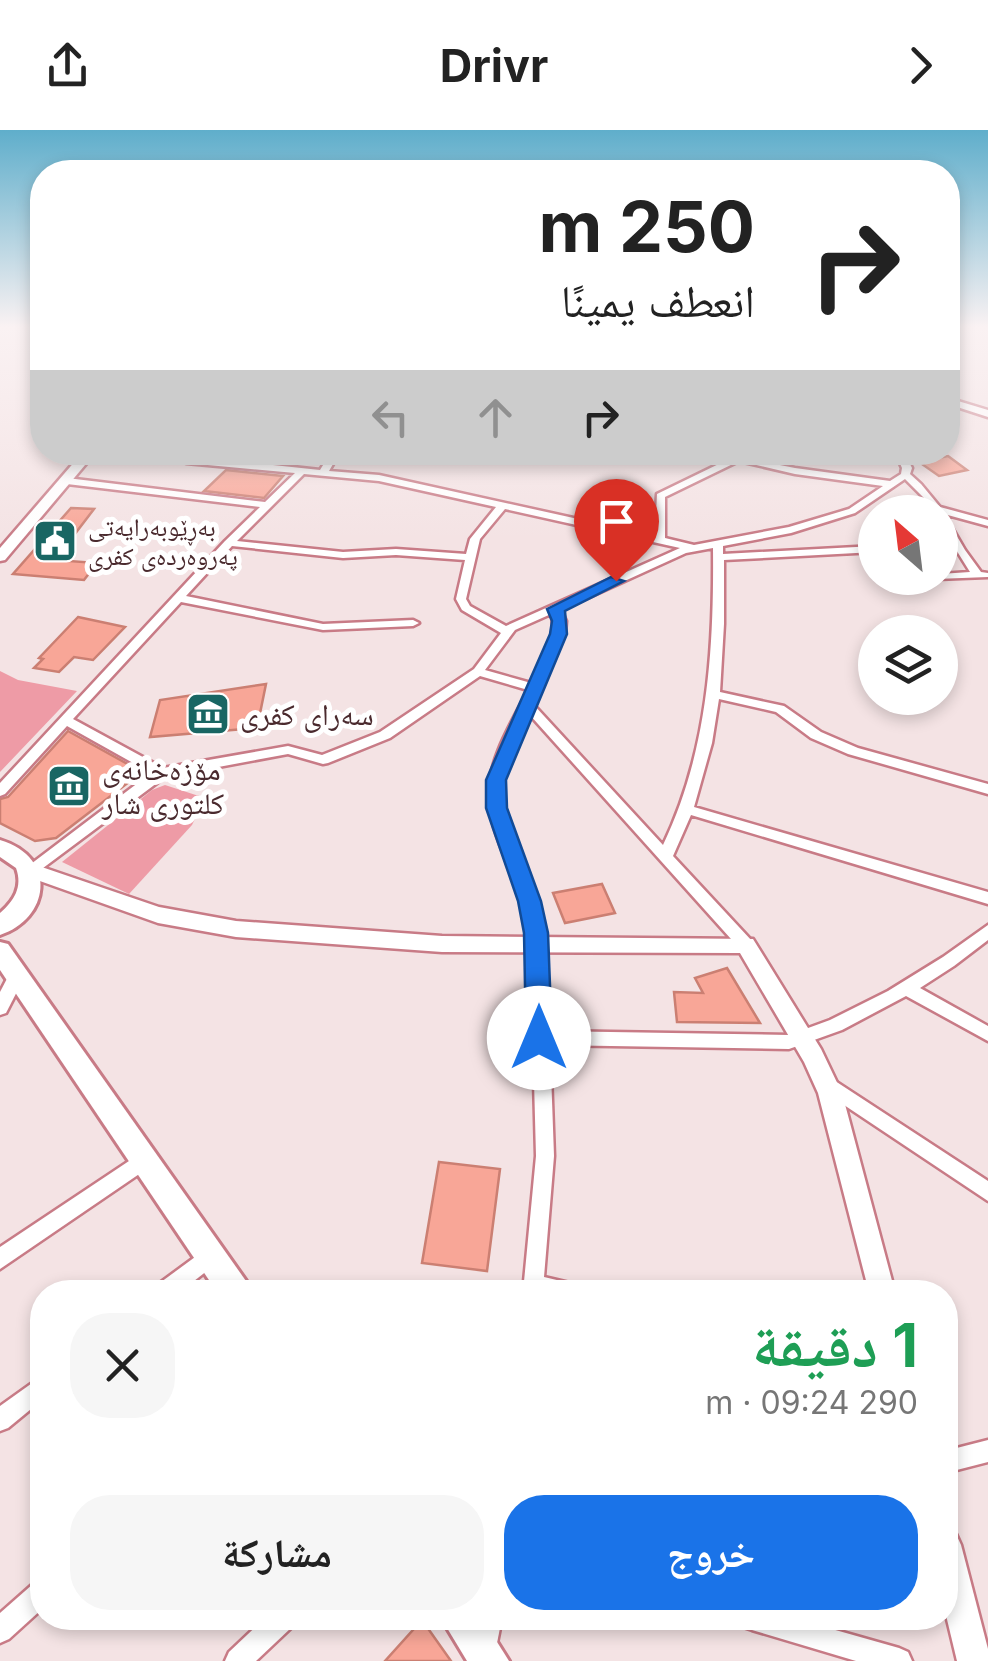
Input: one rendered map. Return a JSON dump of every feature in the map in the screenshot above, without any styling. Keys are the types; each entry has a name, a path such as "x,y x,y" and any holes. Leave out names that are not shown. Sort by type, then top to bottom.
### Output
{"main road":[{"path":"0,848 24,859 30,870 31,886 24,903 0,926"},
{"path":"0,951 227,1280"}],"street":[{"path":"960,405 988,414"},
{"path":"0,557 79,465"},
{"path":"244,465 379,478 691,548 858,549"},
{"path":"323,472 328,465"},
{"path":"660,540 660,496 721,465"},
{"path":"767,465 891,484"},
{"path":"718,550 838,516 866,504 905,476 906,465"},
{"path":"0,791 229,543 303,470"},
{"path":"905,476 928,495"},
{"path":"67,480 267,505"},
{"path":"501,507 479,533 462,602 506,631"},
{"path":"958,515 988,523"},
{"path":"229,543 343,556 396,552 470,557"},
{"path":"30,870 161,773 288,750 315,760 327,759 392,730 478,672 506,631 691,548"},
{"path":"665,857 689,810 716,695 718,550"},
{"path":"959,552 983,575"},
{"path":"958,576 983,575"},
{"path":"178,598 326,627 413,622"},
{"path":"534,1280 545,1156 538,945 530,901 501,824 495,794 499,766 559,634 556,609"},
{"path":"478,672 535,688"},
{"path":"716,695 780,709 828,741 988,790"},
{"path":"527,705 746,945 826,1082 879,1280"},
{"path":"65,720 161,773"},
{"path":"689,810 988,898"},
{"path":"30,870 124,904 209,926 394,942 746,945"},
{"path":"539,1038 760,1044 802,1038 946,965 988,932"},
{"path":"0,1008 17,976"},
{"path":"904,987 988,1034"},
{"path":"826,1082 988,1192"},
{"path":"0,1259 144,1160"},
{"path":"179,1280 210,1256"},
{"path":"0,1420 30,1396"},
{"path":"958,1458 988,1450"},
{"path":"958,1588 979,1657"},
{"path":"0,1630 30,1603"},
{"path":"238,1661 270,1630"},
{"path":"793,1630 898,1661"}],"shaded area":[{"path":"0,671 18,680 77,691 0,772"},
{"path":"165,785 205,798 192,825 129,894 62,862 152,790"}],"building":[{"path":"923,465 960,465 967,470 939,476"},
{"path":"226,470 283,476 264,498 204,491"},
{"path":"634,507 646,523 625,526 606,521 599,511"},
{"name":"بەڕێوبەرایەتی پەروەردەی کفری","path":"71,508 94,509 55,560 97,563 84,580 13,574"},
{"path":"78,617 125,627 93,660 74,657 59,672 34,668 43,659 39,658"},
{"name":"سەرای کفری","path":"266,684 257,728 150,737 160,700"},
{"name":"مۆزەخانەی کلتوری شار","path":"68,731 142,772 56,838 35,841 0,823 0,799 8,797"},
{"path":"602,884 615,913 565,923 553,893"},
{"path":"727,968 760,1023 677,1022 674,992 703,993 695,978"},
{"path":"439,1162 500,1169 487,1271 422,1263"},
{"path":"413,1630 429,1630 451,1661 385,1661"}],"place":[{"name":"بەڕێوبەرایەتی پەروەردەی کفری","path":"55,541"},
{"name":"سەرای کفری","path":"208,714"},
{"name":"مۆزەخانەی کلتوری شار","path":"69,786"}],"route":[{"path":"539,1038 538,945 530,901 501,824 496,780 559,634 556,609 616,581"}]}
